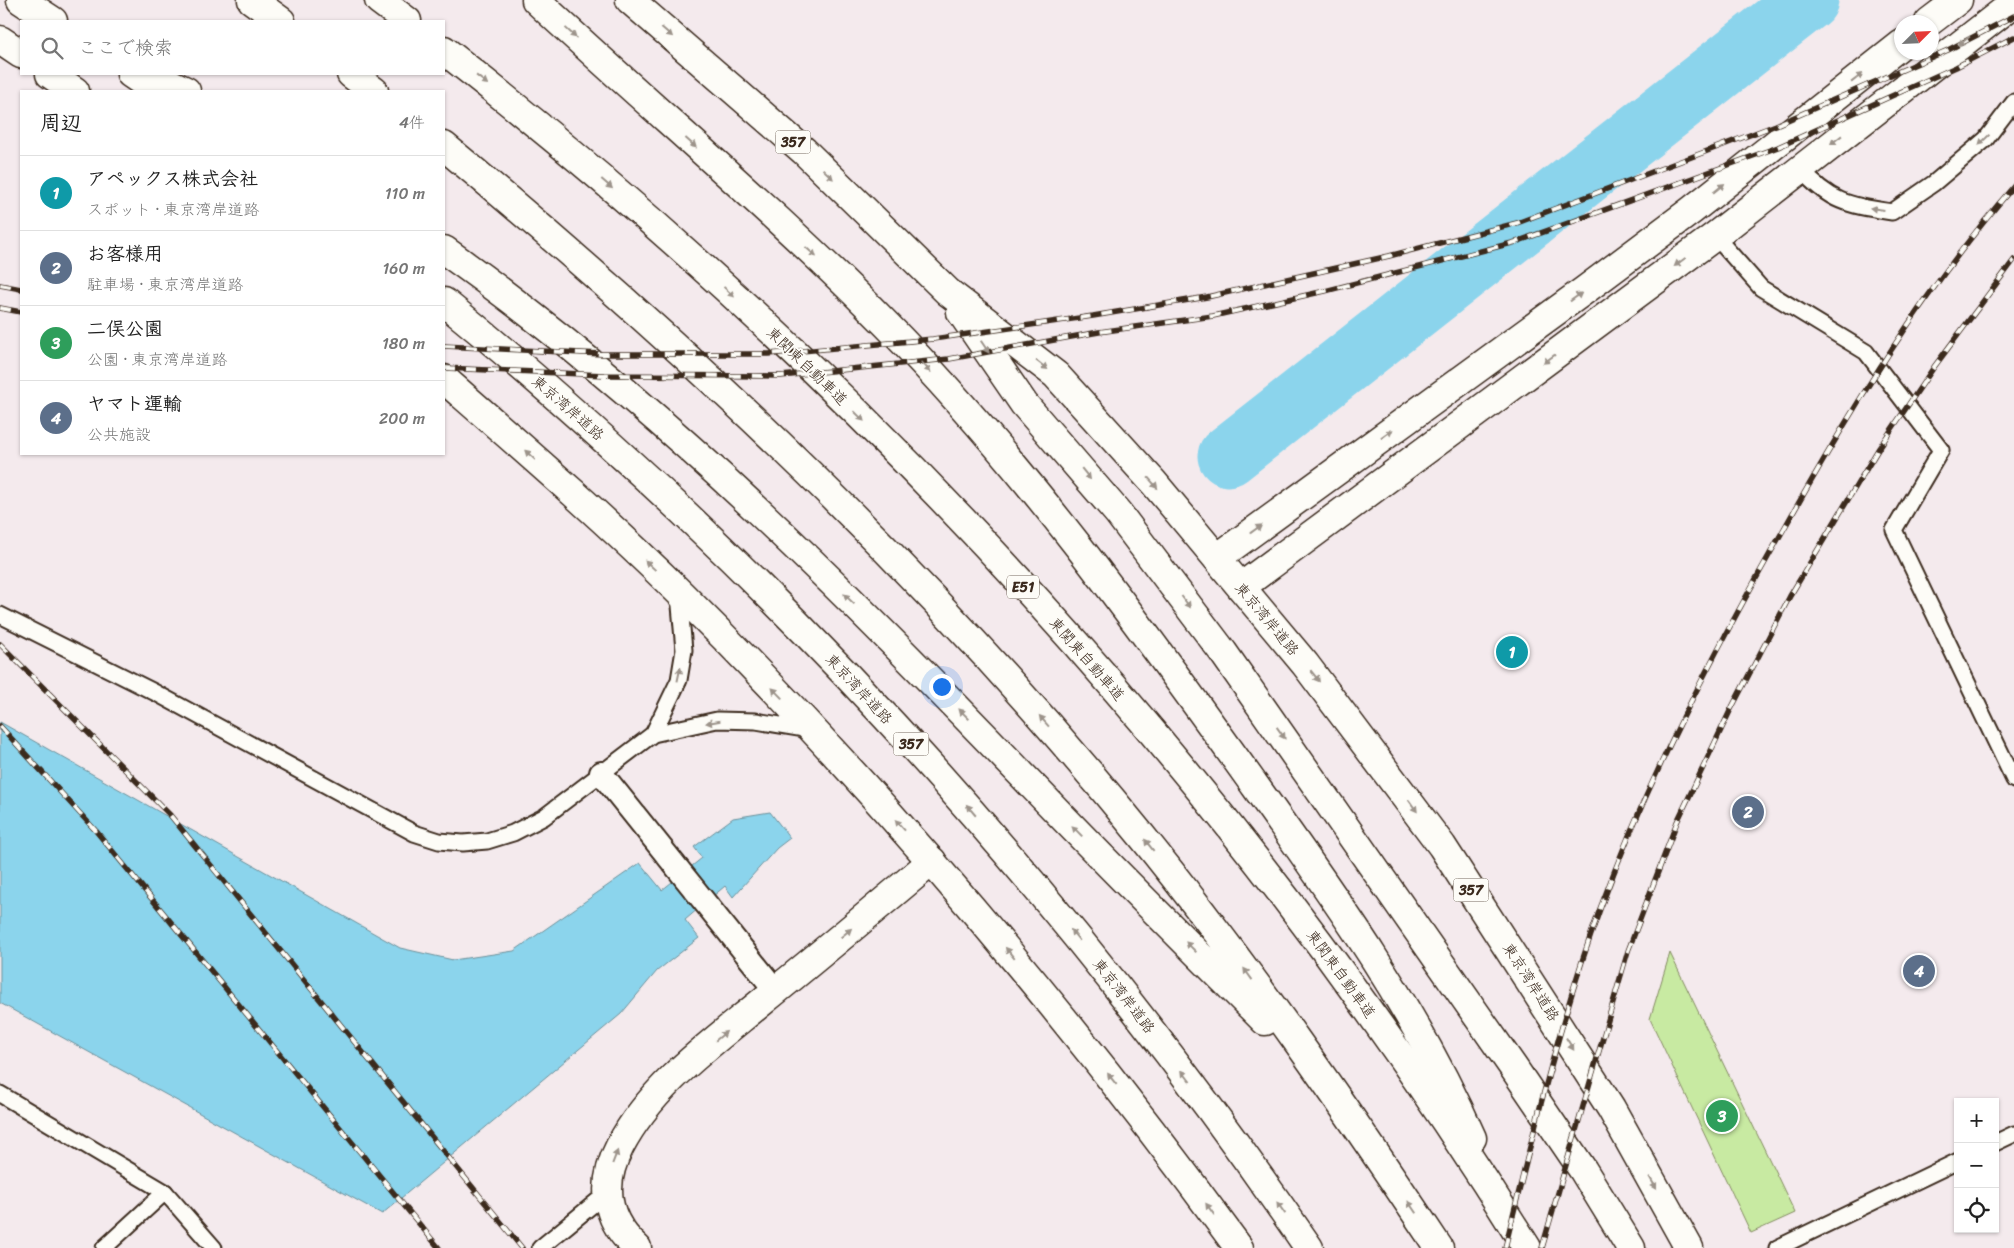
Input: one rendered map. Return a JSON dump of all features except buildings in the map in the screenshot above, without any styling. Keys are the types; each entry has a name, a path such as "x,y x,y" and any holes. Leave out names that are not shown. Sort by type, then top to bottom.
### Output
{"main road":[{"path":"21,0 51,20"},
{"path":"252,0 280,20"},
{"path":"379,0 406,20"},
{"path":"536,0 837,276 887,325 1005,456 1087,557 1318,874 1396,992 1456,1100 1505,1212"},
{"name":"東京湾岸道路","path":"630,0 804,151 948,292 1056,375 1154,483 1305,664 1442,846 1611,1108 1688,1248"},
{"path":"1938,15 1958,0"},
{"path":"1241,587 1715,236 2006,10"},
{"path":"0,40 20,53"},
{"path":"1217,558 1692,210 1894,50"},
{"name":"東関東自動車道","path":"445,51 584,164 707,271 859,416 1020,583 1103,676 1197,787 1281,894 1384,1033 1505,1212 1527,1248"},
{"path":"51,75 74,90"},
{"path":"132,75 155,90"},
{"path":"152,75 184,90"},
{"path":"352,75 373,90"},
{"path":"1778,141 1800,169"},
{"path":"445,147 650,321 808,470 891,554 1047,724 1140,833 1206,918 1324,1080 1439,1248"},
{"path":"1692,210 1715,236"},
{"path":"445,251 546,326 640,403 782,532 958,707 1164,920 1324,1080"},
{"name":"東京湾岸道路","path":"948,292 1024,404 1118,513 1223,652 1343,821 1583,1170 1631,1248"},
{"name":"東京湾岸道路","path":"445,303 637,469 739,566 882,713 967,806 1118,986 1239,1148 1309,1248"},
{"path":"445,380 679,593 813,731 932,861 1070,1027 1192,1183 1239,1248"},
{"path":"637,1248 626,1238 612,1217 607,1193 610,1170 620,1146 652,1100 699,1055 932,861"}],"street":[{"path":"601,773 776,991"}],"lane":[{"path":"1800,169 1817,188 1850,206 1892,212 1934,183 1986,139 2014,102"},
{"path":"1715,236 1761,288 1866,352 1941,450 1894,530 2014,780"},
{"path":"653,734 679,680 684,650 679,593"},
{"path":"0,615 156,693 414,833 439,841 463,843 487,841 513,833 544,817 653,734 717,720 756,721 813,731"},
{"path":"0,1094 165,1192 214,1248"},
{"path":"1999,1141 2014,1134"},
{"path":"1777,1248 1954,1163"},
{"path":"104,1248 165,1192"},
{"path":"540,1248 607,1193"}],"green space":[{"path":"1670,953 1795,1213 1751,1233 1650,1019"}],"water":[{"path":"0,722 400,948 453,960 514,951 640,863 662,890 702,858 694,847 733,818 770,812 790,838 777,848 733,897 725,886 685,920 699,938 657,971 621,1014 382,1214 0,1003"}],"waterway":[{"path":"1228,456 1808,0"}],"railway":[{"path":"445,346 602,354 769,354 933,339 1093,316 1207,297 1389,256 1517,223 1776,125 1948,50 2014,16"},
{"path":"445,368 605,375 781,376 949,359 1099,332 1213,316 1325,291 1516,242 1778,147 1956,67 2014,37"},
{"path":"1505,1248 1548,1077 1586,950 1619,859 1685,714 1759,573 1810,482 1863,394 1891,350 1950,266 2014,186"},
{"path":"1542,1248 1628,951 1677,822 1730,711 1790,596 1879,448 1934,367 2014,260"},
{"path":"0,285 20,289"},
{"path":"0,308 20,312"},
{"path":"0,644 170,815 522,1248"},
{"path":"0,726 96,831 439,1248"}],"place":[{"name":"アペックス株式会社","path":"1512,652"},
{"name":"お客様用","path":"1748,812"},
{"name":"ヤマト運輸","path":"1919,971"},
{"name":"二俣公園","path":"1722,1116"}]}
